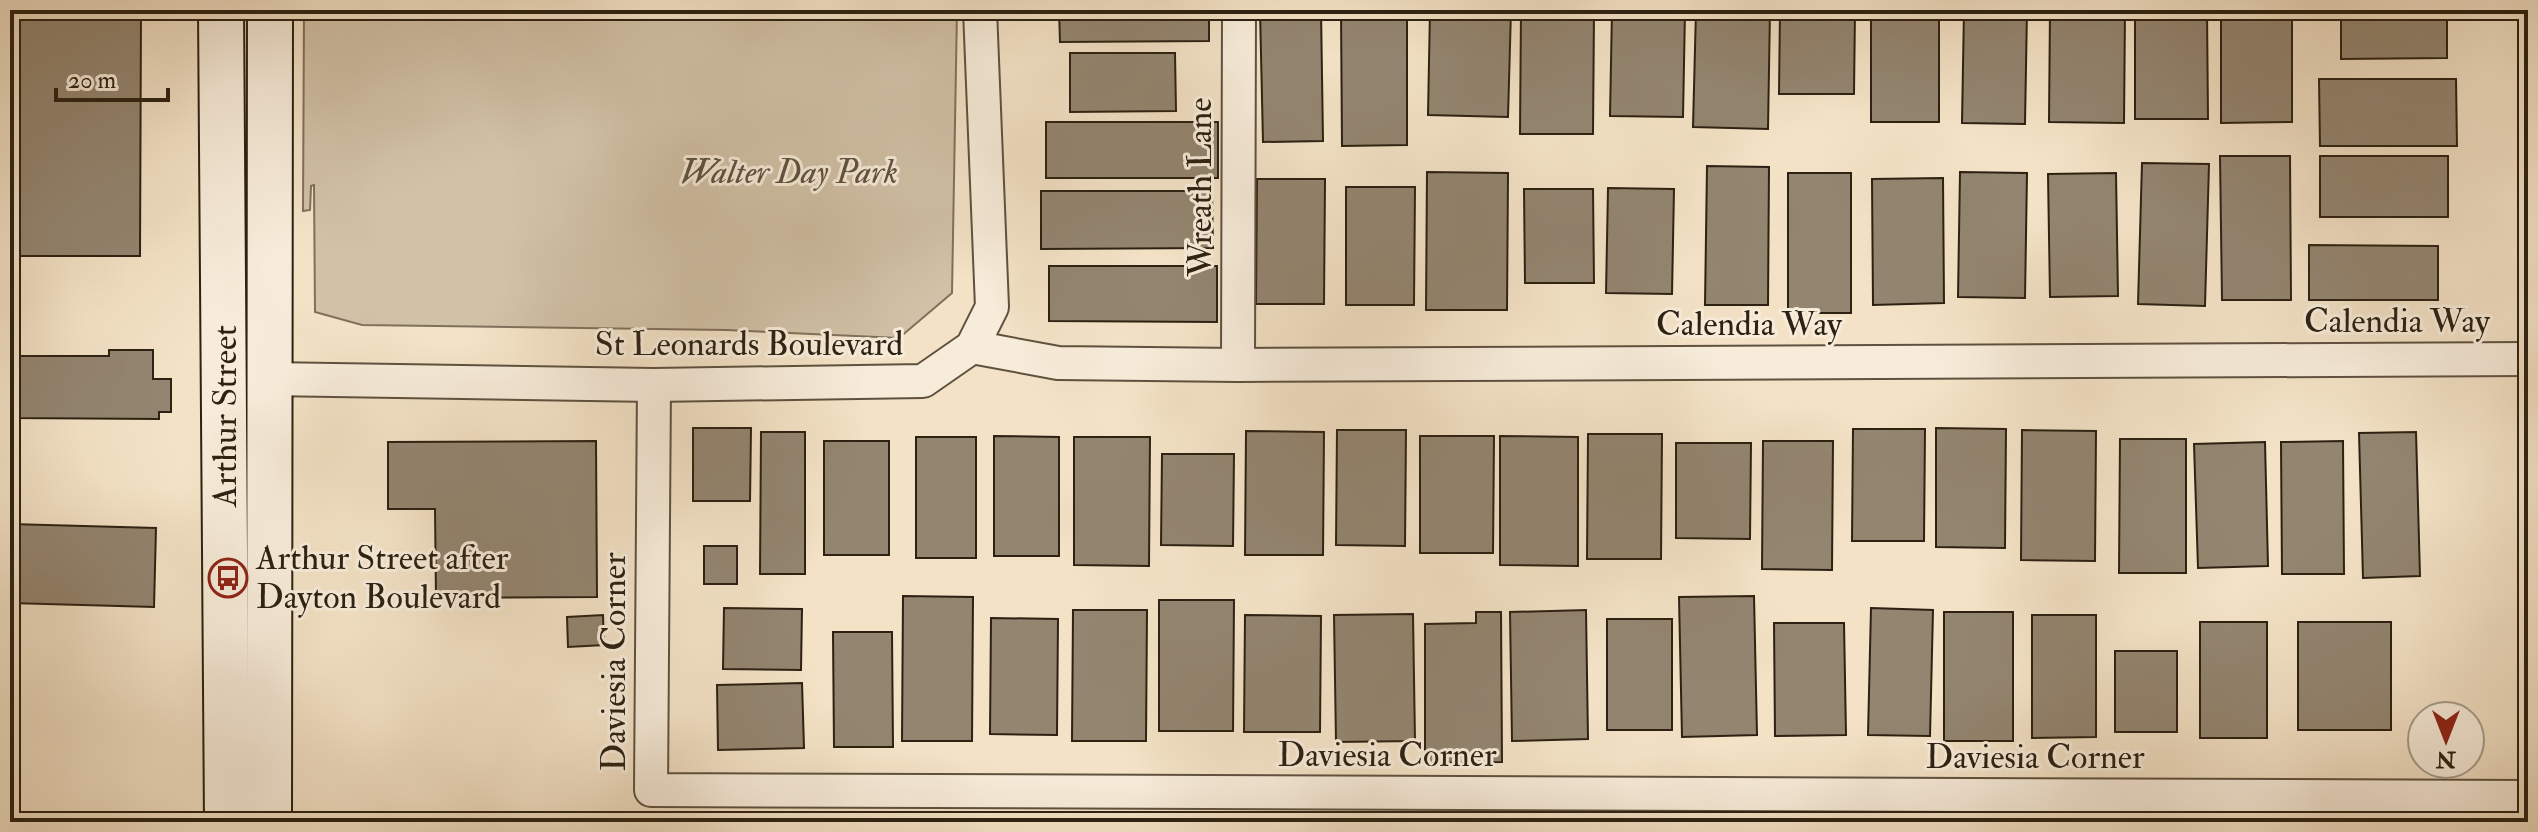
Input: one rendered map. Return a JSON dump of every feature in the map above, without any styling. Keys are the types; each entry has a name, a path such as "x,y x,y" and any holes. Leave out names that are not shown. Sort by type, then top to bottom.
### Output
{"street":[{"name":"Arthur Street","path":"221,10 227,822"},
{"name":"Arthur Street","path":"269,822 270,10"},
{"name":"St Leonards Boulevard","path":"269,379 654,385 923,381 972,347 992,307 980,10"},
{"name":"Wreath Lane","path":"1238,365 1239,10"},
{"name":"Calendia Way","path":"972,347 1058,363 1238,365 2528,359"},
{"name":"Daviesia Corner","path":"654,385 651,790 2528,797"}],"green space":[{"name":"Walter Day Park","path":"304,10 957,10 952,293 899,338 727,330 362,325 315,312 314,185 311,186 310,210 303,211"}],"building":[{"path":"10,10 141,10 140,256 10,256"},
{"path":"1059,10 1209,10 1209,41 1060,42"},
{"path":"1260,10 1321,10 1323,141 1263,142"},
{"path":"1341,10 1407,10 1407,145 1342,146"},
{"path":"1430,10 1511,10 1508,117 1428,115"},
{"path":"1521,10 1594,11 1593,134 1520,134"},
{"path":"1612,10 1685,10 1683,117 1610,116"},
{"path":"1696,10 1770,10 1768,129 1693,127"},
{"path":"1780,10 1855,10 1854,94 1779,94"},
{"path":"1871,10 1939,10 1939,122 1871,122"},
{"path":"1964,10 2027,10 2025,124 1962,123"},
{"path":"2050,10 2125,10 2124,123 2049,122"},
{"path":"2135,10 2207,10 2208,119 2135,119"},
{"path":"2221,10 2292,10 2292,122 2221,123"},
{"path":"2341,10 2447,10 2447,58 2341,59"},
{"path":"1070,53 1175,53 1176,111 1070,112"},
{"path":"2319,79 2456,79 2457,146 2320,146"},
{"path":"1046,122 1218,122 1218,178 1046,178"},
{"path":"2220,156 2290,156 2291,300 2222,300"},
{"path":"2320,156 2448,156 2448,217 2320,217"},
{"path":"2142,163 2209,164 2205,306 2138,304"},
{"path":"1707,166 1769,167 1768,305 1705,305"},
{"path":"1427,172 1508,173 1507,310 1426,310"},
{"path":"1960,172 2027,173 2025,298 1958,297"},
{"path":"1788,173 1851,173 1851,313 1788,313"},
{"path":"2116,173 2118,296 2050,297 2048,174"},
{"path":"1943,178 1944,303 1873,305 1872,179"},
{"path":"1257,179 1325,179 1324,304 1256,304"},
{"path":"1346,187 1415,187 1414,305 1346,305"},
{"path":"1608,188 1674,189 1672,294 1606,293"},
{"path":"1524,189 1593,189 1594,283 1525,283"},
{"path":"1041,191 1212,191 1213,248 1041,249"},
{"path":"2309,245 2438,246 2438,300 2309,300"},
{"path":"1049,266 1217,266 1217,322 1049,321"},
{"path":"109,350 153,350 153,379 171,379 171,412 159,412 159,419 10,418 10,356 109,356"},
{"path":"693,428 751,428 750,501 693,501"},
{"path":"1936,428 2006,429 2005,548 1936,547"},
{"path":"1853,429 1925,429 1924,541 1852,541"},
{"path":"1337,430 1406,430 1405,546 1336,545"},
{"path":"2022,430 2096,431 2095,561 2021,560"},
{"path":"1246,431 1324,432 1323,555 1245,555"},
{"path":"761,432 805,432 805,574 760,574"},
{"path":"2416,432 2420,576 2363,578 2359,433"},
{"path":"1588,434 1662,434 1661,559 1587,559"},
{"path":"994,436 1059,437 1059,556 994,556"},
{"path":"1420,436 1494,436 1493,553 1420,553"},
{"path":"1500,436 1578,437 1578,566 1500,565"},
{"path":"916,437 976,437 976,558 916,558"},
{"path":"1074,437 1150,437 1149,566 1074,565"},
{"path":"2120,439 2186,439 2186,573 2119,573"},
{"path":"596,441 597,597 436,598 435,509 388,509 388,442"},
{"path":"824,441 889,441 889,555 824,555"},
{"path":"1763,441 1833,441 1832,570 1762,569"},
{"path":"2343,441 2344,574 2282,574 2281,442"},
{"path":"2265,442 2268,566 2198,568 2194,444"},
{"path":"1676,443 1751,443 1750,539 1676,538"},
{"path":"1162,454 1234,454 1233,546 1161,545"},
{"path":"10,524 156,528 154,607 10,603"},
{"path":"704,546 737,546 737,584 704,584"},
{"path":"903,596 973,597 972,741 902,741"},
{"path":"1754,596 1757,735 1682,737 1679,597"},
{"path":"1159,600 1234,600 1233,731 1159,731"},
{"path":"724,608 802,609 801,670 723,669"},
{"path":"1871,608 1933,610 1930,736 1868,735"},
{"path":"1073,610 1147,610 1146,741 1072,741"},
{"path":"1586,610 1588,739 1512,741 1510,612"},
{"path":"1476,612 1501,612 1502,762 1425,763 1425,624 1476,623"},
{"path":"1944,612 2013,612 2013,741 1944,741"},
{"path":"1413,614 1415,741 1336,742 1334,615"},
{"path":"603,615 604,645 568,647 567,617"},
{"path":"1245,615 1321,616 1320,732 1244,732"},
{"path":"2032,615 2096,615 2096,737 2032,738"},
{"path":"991,618 1058,619 1057,735 990,734"},
{"path":"1607,619 1672,619 1672,730 1607,730"},
{"path":"2200,622 2267,622 2267,738 2200,738"},
{"path":"2298,622 2391,622 2391,730 2298,730"},
{"path":"1774,623 1844,623 1846,735 1775,736"},
{"path":"833,632 892,632 893,747 834,747"},
{"path":"2115,651 2177,651 2177,732 2115,732"},
{"path":"802,683 804,748 718,750 717,685"}],"place":[{"name":"Arthur Street after Dayton Boulevard","path":"228,578"}]}
